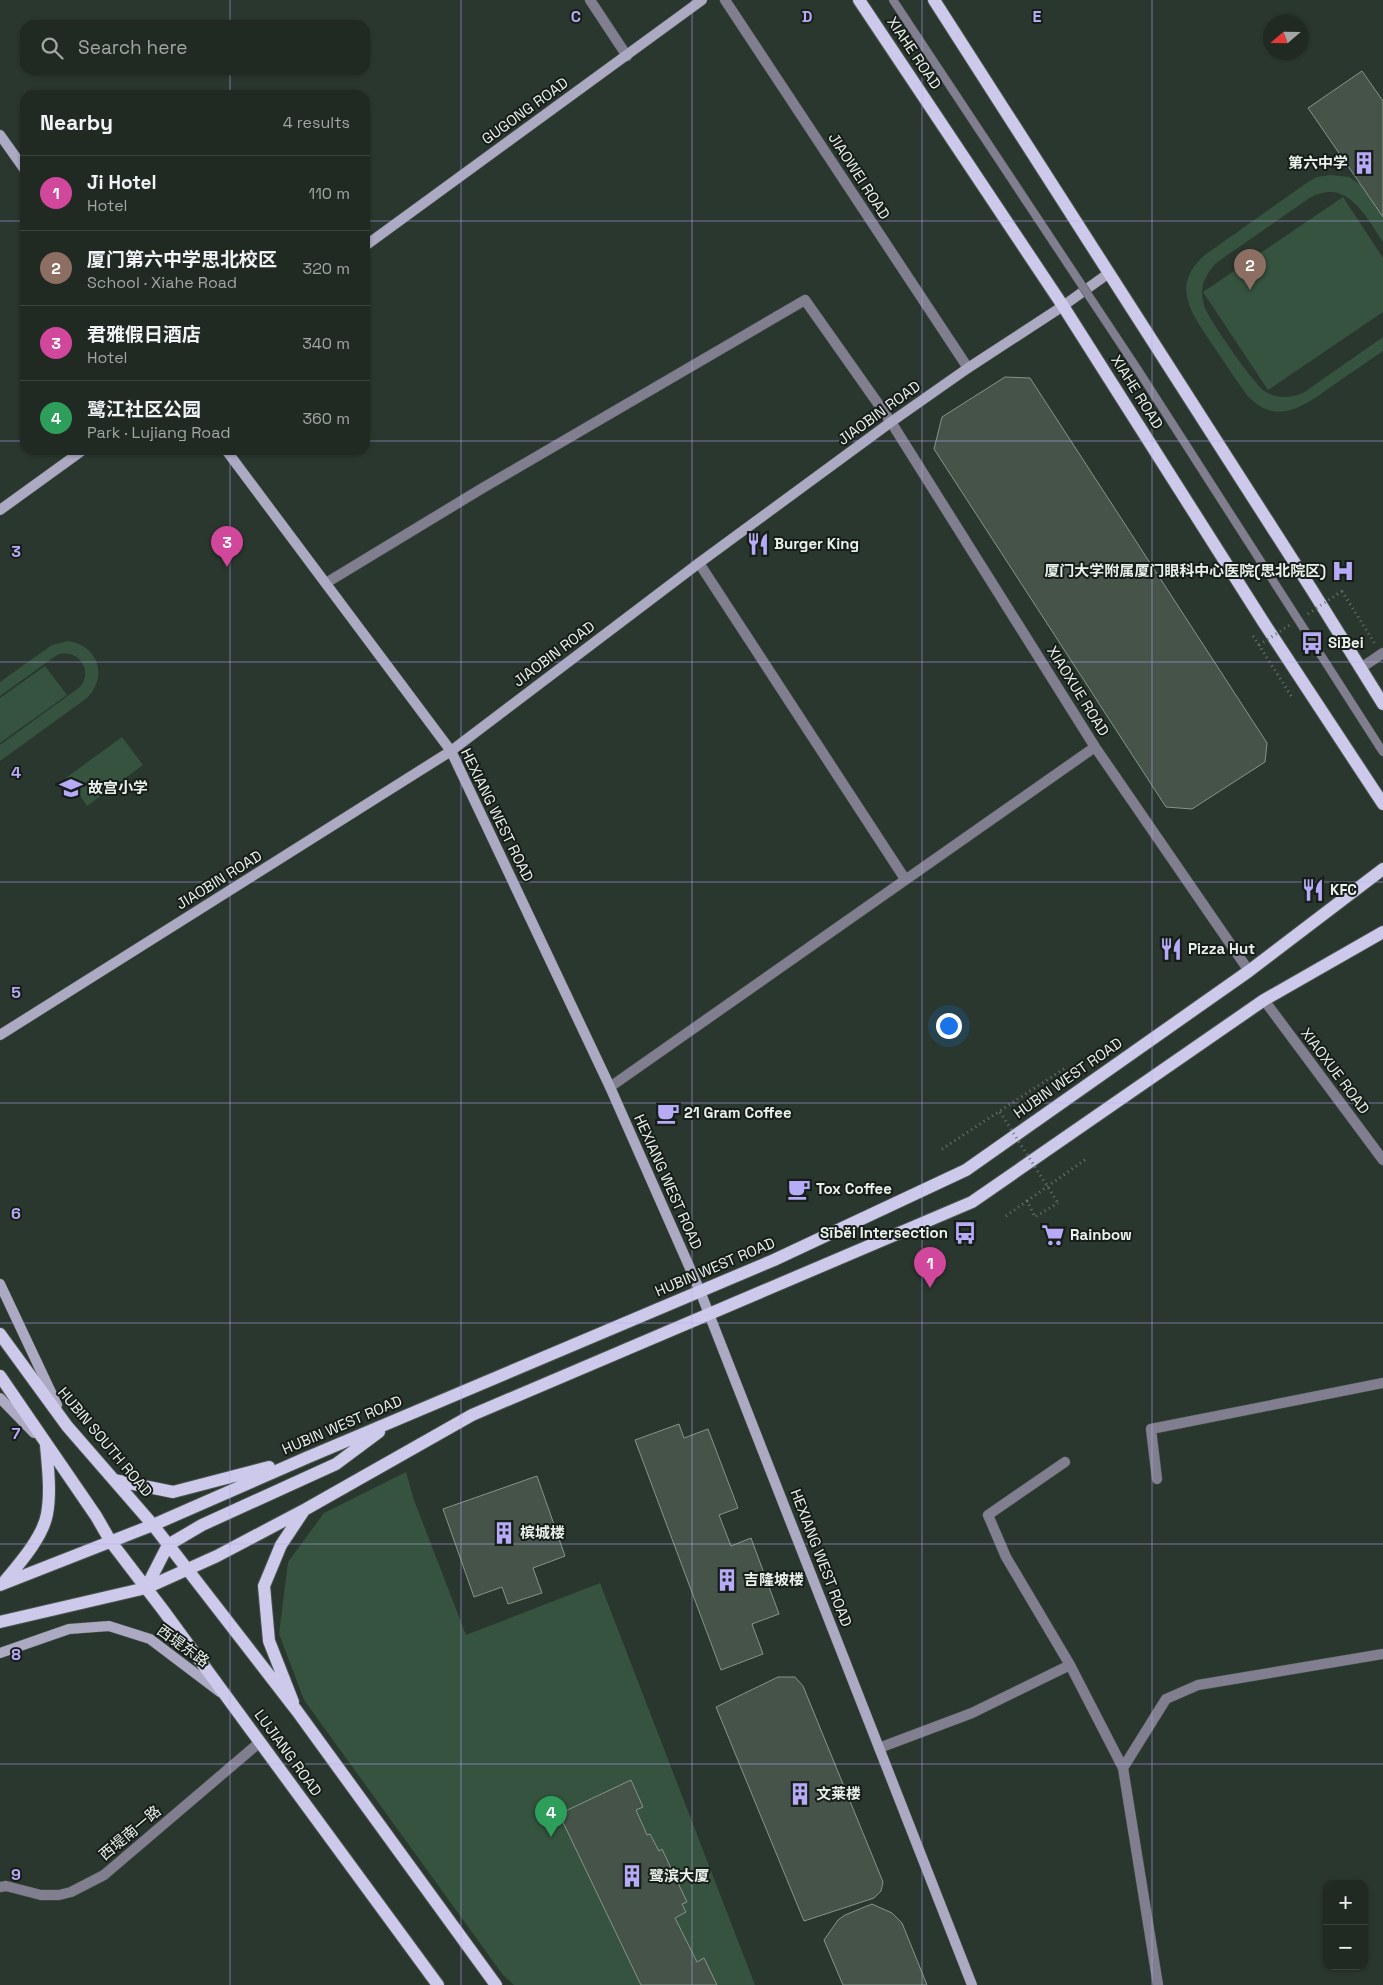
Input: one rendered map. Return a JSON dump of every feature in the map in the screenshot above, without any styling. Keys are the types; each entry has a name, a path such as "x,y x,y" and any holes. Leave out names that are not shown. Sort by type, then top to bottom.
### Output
{"main road":[{"name":"XIAHE ROAD","path":"859,0 1063,306 1264,623 1383,804"},
{"path":"934,0 1383,704"},
{"name":"HUBIN WEST ROAD","path":"2,1584 153,1525 306,1458 774,1260 966,1170 1249,971 1383,869"},
{"path":"0,1622 146,1588 217,1556 306,1509 472,1415 972,1202 1264,1000 1383,932"},
{"name":"HUBIN SOUTH ROAD","path":"0,1334 67,1426 153,1525 187,1570"},
{"path":"0,1376 96,1516 111,1542"},
{"path":"146,1588 168,1545 202,1525 336,1464 398,1419"},
{"path":"2,1584 33,1546 47,1516 49,1483 46,1445"},
{"path":"114,1480 174,1492 306,1458"},
{"path":"297,1712 269,1641 264,1586 281,1545 306,1509"},
{"name":"LUJIANG ROAD","path":"111,1542 438,1985"},
{"name":"LUJIANG ROAD","path":"187,1570 297,1712 496,1985"}],"street":[{"path":"590,0 627,56"},
{"name":"GUGONG ROAD","path":"370,242 702,0"},
{"name":"JIAOWEI ROAD","path":"725,0 968,368"},
{"path":"0,135 20,163"},
{"name":"JIAOBIN ROAD","path":"0,1036 451,751 698,563 891,422 1109,273"},
{"name":"XIAOXUE ROAD","path":"326,583 481,489 805,300 891,422 1095,747 1249,971"},
{"path":"0,510 76,455"},
{"name":"HEXIANG WEST ROAD","path":"230,455 451,751 610,1086 700,1291 972,1985"},
{"path":"698,563 905,879"},
{"path":"1361,668 1383,653"},
{"path":"610,1086 1095,747"},
{"name":"XIAOXUE ROAD","path":"1264,1000 1383,1160"},
{"path":"0,1284 67,1426"},
{"path":"1157,1479 1151,1429 1383,1383"},
{"path":"0,1398 46,1445"},
{"path":"1065,1462 988,1515 1006,1557 1070,1665 1124,1768 1158,1985"},
{"name":"西堤东路","path":"0,1653 69,1629 109,1626 150,1639 228,1698"},
{"path":"1124,1768 1166,1699 1198,1685 1383,1654"},
{"path":"880,1748 972,1713 1070,1665"},
{"name":"西堤南一路","path":"0,1887 6,1886 41,1895 59,1895 71,1892 104,1875 260,1742"}],"lane":[{"path":"892,0 1138,370 1383,752"}],"path":[{"path":"1342,591 1374,642"},
{"path":"1259,645 1292,697"},
{"path":"942,1149 1065,1068"},
{"path":"1000,1112 1058,1203 1035,1217 1027,1202"},
{"path":"1006,1216 1086,1159"}],"green space":[{"path":"1330,175 1349,177 1365,188 1383,213 1383,242 1361,210 1353,202 1344,195 1333,192 1321,193 1308,199 1216,263 1204,281 1202,296 1204,305 1217,329 1253,379 1266,392 1275,396 1289,397 1303,393 1383,337 1383,351 1313,399 1292,410 1281,412 1270,410 1258,405 1247,395 1192,312 1186,289 1188,278 1195,266 1206,254 1308,182 1317,177"},
{"path":"1343,197 1383,258 1383,312 1268,390 1203,292"},
{"path":"68,641 79,644 93,655 97,663 98,672 97,681 93,689 87,698 0,761 0,745 80,687 85,673 84,667 77,657 64,654 57,655 0,696 0,682 52,645"},
{"path":"45,666 67,695 0,743 0,698"},
{"path":"122,737 143,765 87,806 67,777"},
{"path":"406,1472 414,1500 466,1635 600,1583 755,1985 514,1985 503,1975 304,1700 279,1634 288,1562 324,1513"}],"building":[{"name":"第六中学","path":"1362,71 1383,101 1383,217 1308,108"},
{"path":"1005,377 1030,378 1267,743 1265,762 1192,809 1166,807 934,449 942,417"},
{"name":"吉隆坡楼","path":"679,1424 684,1438 708,1429 738,1508 719,1515 731,1546 751,1538 779,1614 752,1624 763,1654 721,1670 635,1440"},
{"name":"槟城楼","path":"537,1476 565,1556 533,1568 542,1593 508,1604 502,1587 474,1597 443,1509"},
{"name":"文莱楼","path":"778,1677 795,1677 803,1686 883,1882 881,1891 874,1898 804,1921 716,1707"},
{"name":"鹭滨大厦","path":"631,1780 643,1807 636,1810 647,1835 650,1834 659,1851 662,1849 687,1902 682,1904 686,1912 675,1918 697,1962 704,1958 717,1985 641,1985 559,1814"},
{"path":"872,1904 892,1913 902,1923 927,1985 843,1985 824,1940 838,1920 845,1915"}],"place":[{"name":"第六中学","path":"1364,163"},
{"name":"厦门第六中学思北校区","path":"1250,290"},
{"name":"Burger King","path":"758,544"},
{"name":"君雅假日酒店","path":"227,567"},
{"name":"厦门大学附属厦门眼科中心医院(思北院区)","path":"1343,571"},
{"name":"SiBei","path":"1312,643"},
{"name":"故宫小学","path":"71,788"},
{"name":"KFC","path":"1313,890"},
{"name":"Pizza Hut","path":"1171,949"},
{"name":"21 Gram Coffee","path":"668,1113"},
{"name":"Tox Coffee","path":"799,1189"},
{"name":"Sībĕi Intersection","path":"965,1233"},
{"name":"Rainbow","path":"1053,1235"},
{"name":"Ji Hotel","path":"930,1288"},
{"name":"槟城楼","path":"504,1533"},
{"name":"吉隆坡楼","path":"727,1580"},
{"name":"文莱楼","path":"800,1794"},
{"name":"鹭江社区公园","path":"551,1837"},
{"name":"鹭滨大厦","path":"632,1876"}]}
